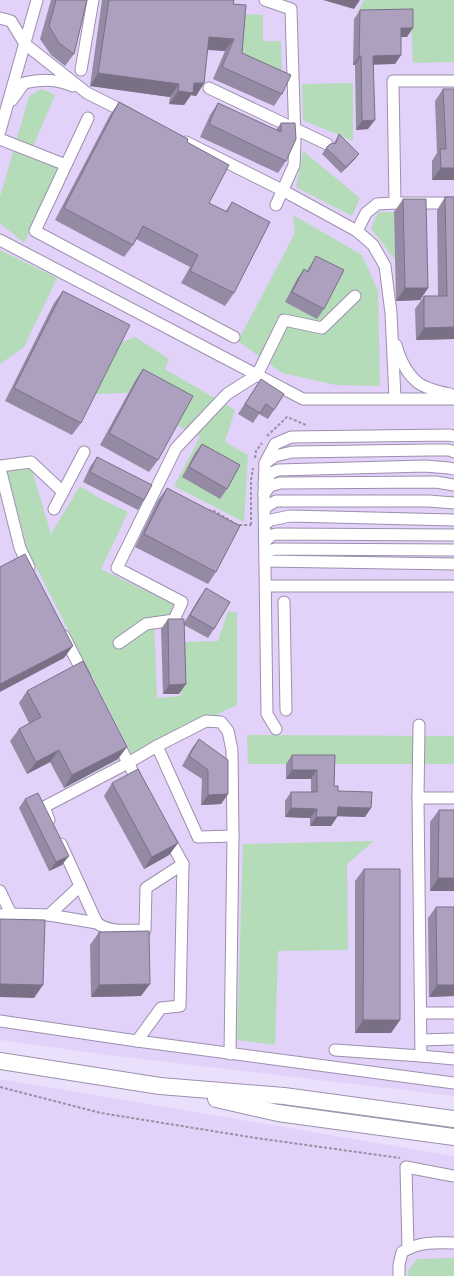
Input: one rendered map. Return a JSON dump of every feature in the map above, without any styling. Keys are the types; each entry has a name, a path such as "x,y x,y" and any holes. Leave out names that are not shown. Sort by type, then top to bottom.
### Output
{"highway":[{"path":"0,1061 160,1086 278,1113 454,1137"},
{"path":"160,1086 284,1096 454,1119"}],"lane":[{"path":"0,131 37,0"},
{"path":"81,70 93,0"},
{"path":"265,0 291,9 295,129 294,164 276,205"},
{"path":"0,18 11,21 25,44 87,93 136,117"},
{"path":"6,109 24,83 37,80 63,82 83,90"},
{"path":"395,203 393,81 454,80"},
{"path":"209,88 327,144"},
{"path":"88,118 35,231 234,337"},
{"path":"178,138 282,190 357,231 374,245 385,266 391,328 394,398"},
{"path":"0,139 66,165"},
{"path":"357,231 366,214 377,204 454,203"},
{"path":"0,240 303,399 454,398"},
{"path":"119,643 146,624 174,620 182,602 117,568 176,448 228,394 257,374 284,320 322,328 354,296"},
{"path":"391,328 398,352 415,381 437,392 454,395"},
{"path":"276,729 267,714 264,509 265,463 275,444 291,437 454,436"},
{"path":"265,463 275,456 292,452 430,450 449,450 454,452"},
{"path":"54,509 84,452"},
{"path":"34,576 20,548 0,467 31,462 63,492"},
{"path":"264,489 271,473 278,470 425,466 454,469"},
{"path":"264,489 280,483 436,482 454,485"},
{"path":"264,509 276,502 429,501 454,503"},
{"path":"265,524 271,520 290,516 454,520"},
{"path":"265,551 272,535 276,534 454,535"},
{"path":"265,551 275,549 454,550"},
{"path":"265,551 454,564"},
{"path":"266,586 454,586"},
{"path":"284,602 286,710"},
{"path":"58,625 90,687"},
{"path":"97,923 44,807 206,721 221,722 228,731 232,750 233,836 230,1054"},
{"path":"419,725 418,798 421,1056"},
{"path":"111,729 145,794"},
{"path":"157,746 198,836 233,836"},
{"path":"418,798 454,798"},
{"path":"137,1041 161,1008 180,1006 183,864 160,822"},
{"path":"0,891 6,915 49,915 97,923 104,928 117,930 145,930 146,888 183,864"},
{"path":"49,915 80,886"},
{"path":"421,1013 454,1013"},
{"path":"0,1022 454,1083"},
{"path":"421,1040 454,1039"},
{"path":"335,1050 454,1059"},
{"path":"408,1249 406,1167 454,1176"},
{"path":"398,1276 398,1265 402,1252 412,1247 430,1242 454,1243"}],"path":[{"path":"207,510 214,511 238,525 265,524"},
{"path":"0,1087 101,1113 256,1138 406,1158"}],"shaded area":[{"path":"0,0 454,0 454,1096 116,1056 0,1040"},
{"path":"0,1079 454,1156 454,1276 0,1276"}],"green space":[{"path":"364,0 454,0 454,62 413,63 411,15 357,13"},
{"path":"242,14 263,15 263,41 281,41 282,79 237,60"},
{"path":"353,83 353,141 303,120 302,84"},
{"path":"42,89 55,95 29,156 60,168 24,243 0,223 0,197 29,96"},
{"path":"303,151 360,198 352,216 296,187"},
{"path":"378,212 394,212 395,260 371,228"},
{"path":"293,215 362,255 378,291 380,386 336,385 282,373 238,341 295,233"},
{"path":"0,250 57,278 24,347 0,364"},
{"path":"135,337 169,359 165,369 235,410 225,442 248,455 244,522 174,486 200,437 175,424 135,382 128,393 93,394 118,344"},
{"path":"31,467 51,534 80,486 99,498 128,512 101,569 177,606 172,616 154,619 157,698 181,696 182,642 218,641 228,611 237,613 237,705 132,755 28,551 7,471"},
{"path":"247,735 454,736 454,764 248,764"},
{"path":"374,841 347,864 348,950 278,951 275,1045 237,1040 243,844"},
{"path":"454,1258 454,1276 408,1276 408,1271 417,1259"}],"building":[{"path":"56,0 87,0 74,54 59,43 49,26"},
{"path":"109,0 234,0 233,4 246,5 242,53 291,75 282,94 222,67 234,39 209,37 204,83 194,83 193,93 178,91 179,84 98,73"},
{"path":"413,9 413,28 401,28 401,55 373,56 375,120 362,121 361,56 359,56 360,10"},
{"path":"443,89 454,89 454,168 441,168 440,149 446,149"},
{"path":"119,102 188,139 187,142 229,165 209,203 227,212 232,202 270,222 234,293 190,271 198,255 143,226 133,245 64,208"},
{"path":"218,103 281,132 281,123 295,123 296,139 286,161 209,124"},
{"path":"339,134 359,154 346,167 326,148 330,144 336,143"},
{"path":"445,197 454,197 454,327 424,328 424,296 447,296"},
{"path":"403,199 426,199 428,288 405,288"},
{"path":"316,256 344,270 324,309 292,292 304,269 308,272"},
{"path":"63,291 130,325 81,423 14,388"},
{"path":"143,369 193,396 158,460 109,433"},
{"path":"261,379 284,394 274,410 266,404 260,413 245,404"},
{"path":"202,444 240,465 227,489 189,467"},
{"path":"97,457 152,485 144,500 90,472"},
{"path":"167,488 240,526 216,572 144,534"},
{"path":"25,554 73,646 0,684 0,567"},
{"path":"206,588 230,602 214,629 190,615"},
{"path":"168,619 184,619 186,684 169,685"},
{"path":"83,661 127,747 72,775 59,750 36,762 19,729 41,717 27,691"},
{"path":"199,739 228,760 228,794 208,795 208,770 189,756"},
{"path":"292,755 335,755 334,786 338,786 338,791 372,792 371,808 338,807 337,817 316,817 317,809 291,808 291,792 317,792 317,770 292,770"},
{"path":"138,769 178,843 152,857 112,783"},
{"path":"38,793 69,856 56,862 25,799"},
{"path":"439,810 454,810 454,878 438,878"},
{"path":"364,869 400,869 400,1020 363,1020"},
{"path":"436,907 454,907 454,985 437,985"},
{"path":"0,919 45,920 43,985 0,984"},
{"path":"149,931 150,984 99,985 99,932"}]}
